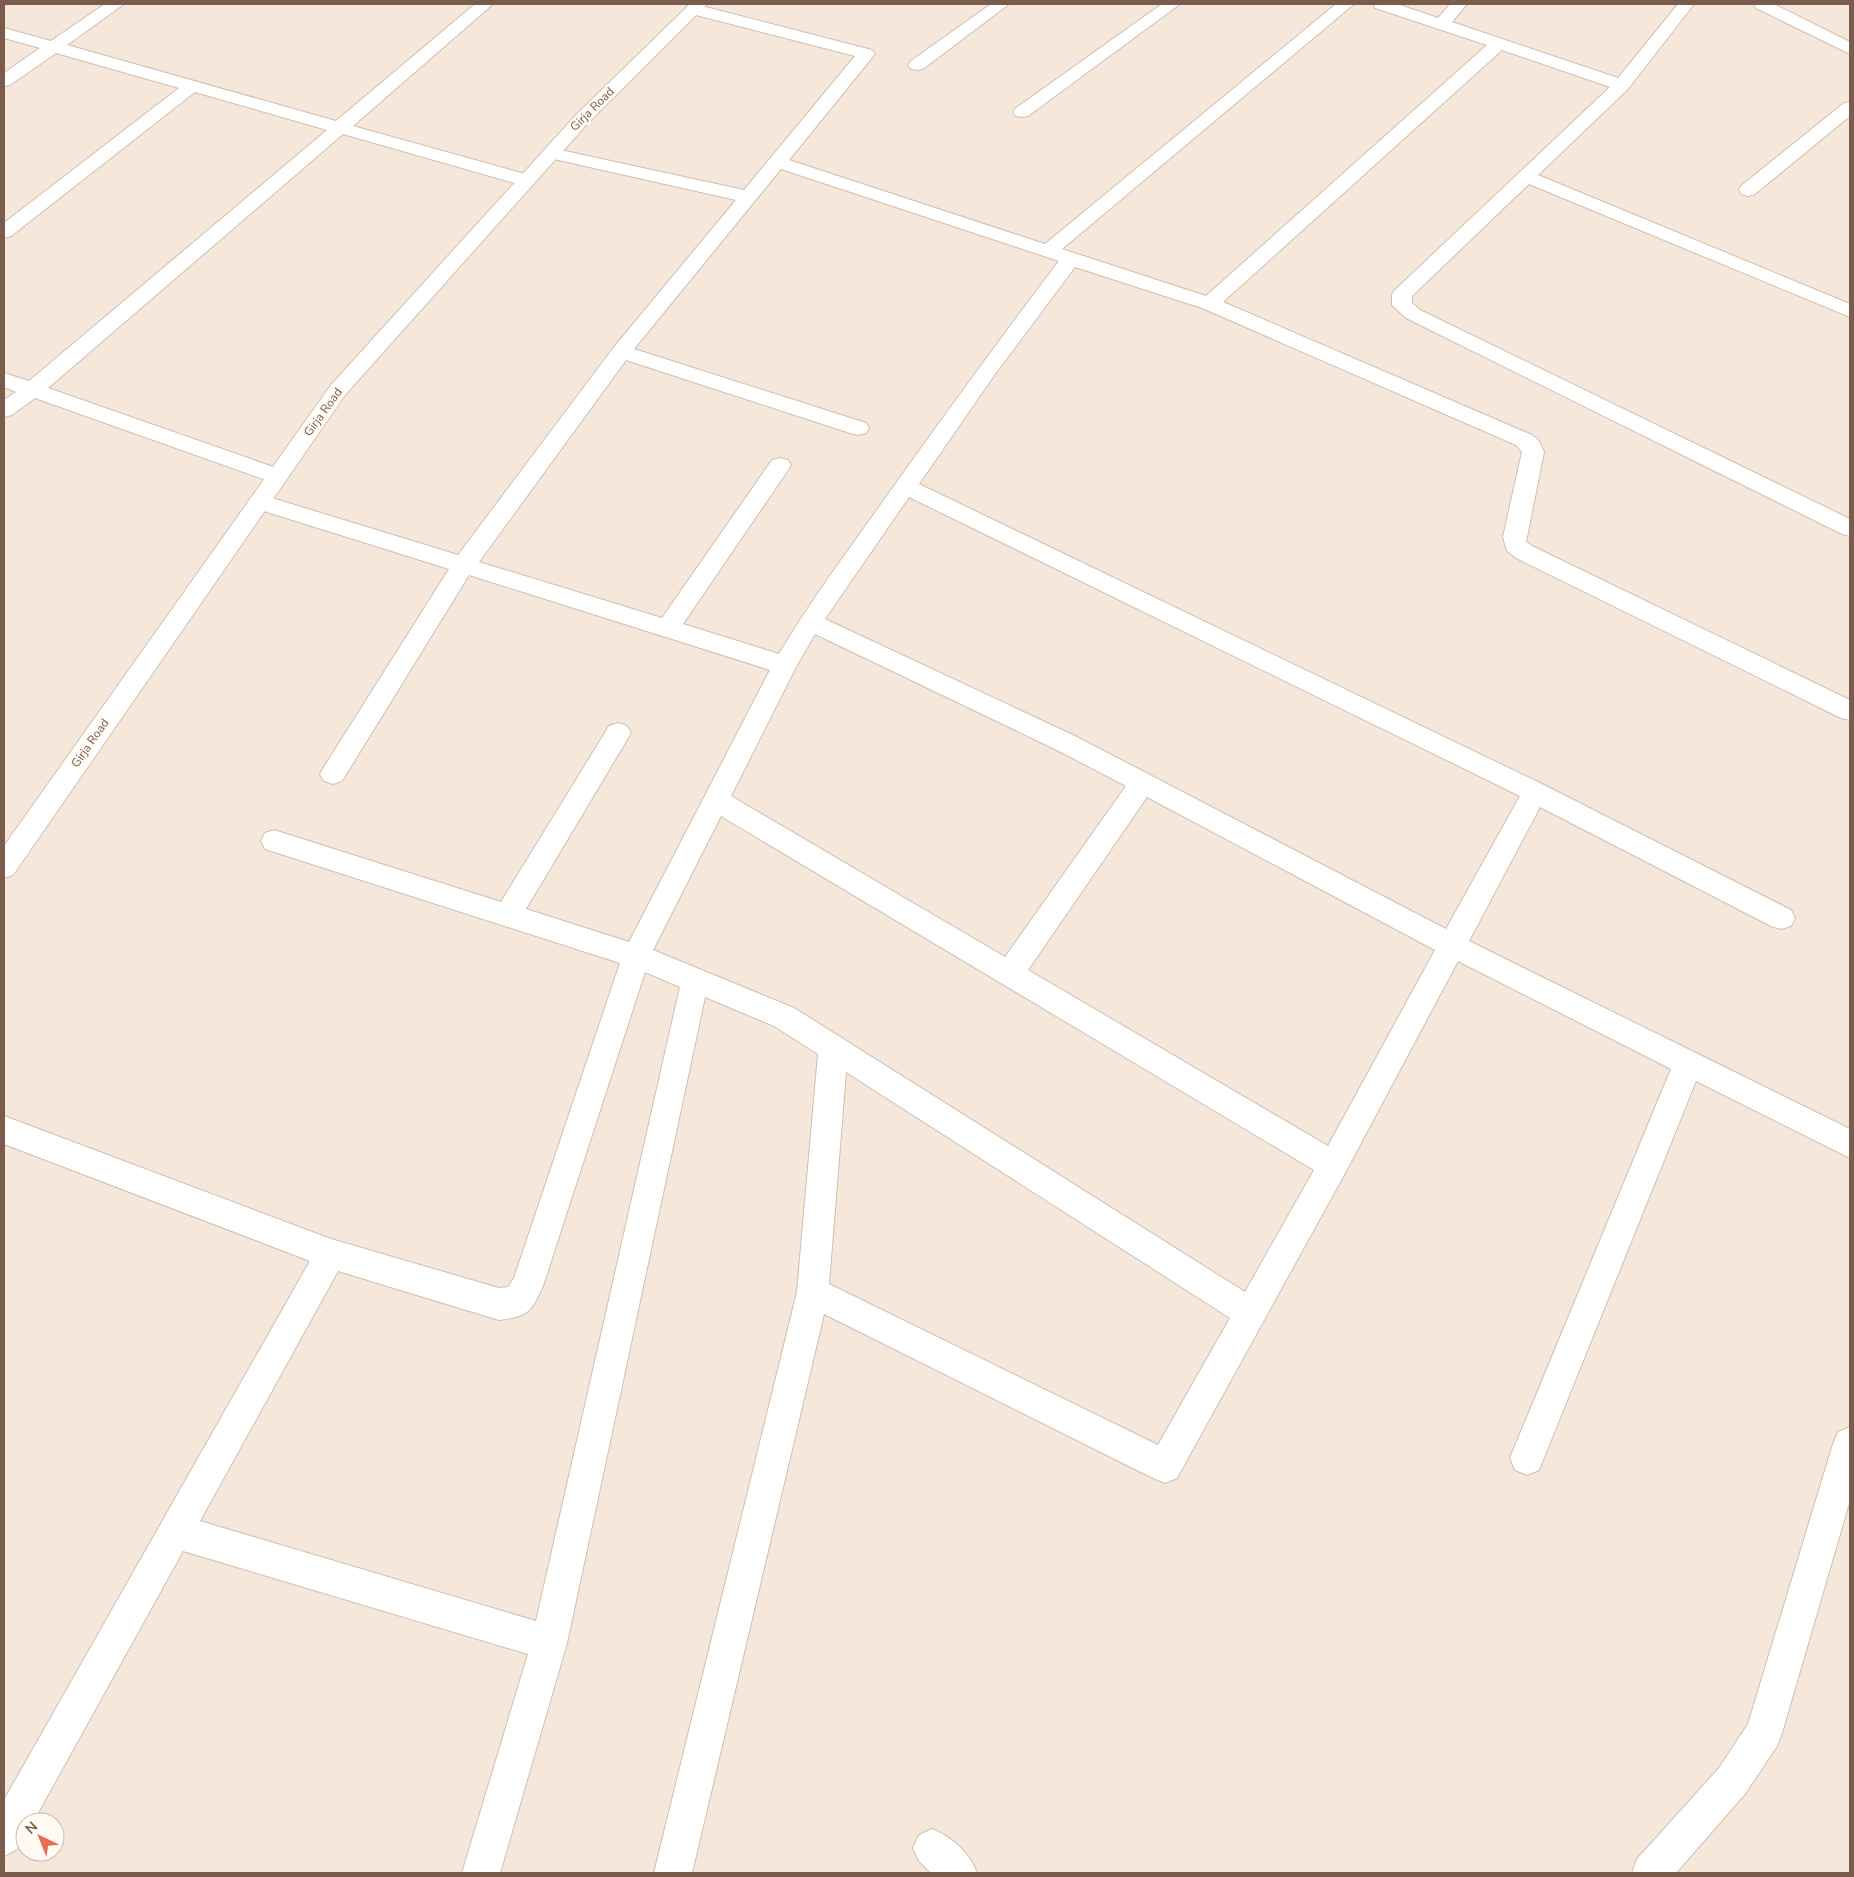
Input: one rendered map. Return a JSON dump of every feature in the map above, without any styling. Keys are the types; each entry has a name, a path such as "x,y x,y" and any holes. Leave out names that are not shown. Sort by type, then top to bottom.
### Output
{"street":[{"path":"4,81 116,4"},
{"path":"4,410 32,390 338,127 485,4"},
{"path":"916,65 1002,4"},
{"path":"1022,112 1172,4"},
{"path":"1047,252 1346,4"},
{"path":"1381,4 1622,85"},
{"path":"1441,24 1459,4"},
{"path":"1686,4 1622,85 1402,294 1402,305 1413,314 1850,528"},
{"path":"1762,4 1850,49"},
{"path":"333,774 463,566 621,352 865,58 866,54 697,6"},
{"name":"Girja Road","path":"4,867 338,390 582,118 697,6"},
{"path":"4,33 525,180"},
{"path":"1209,304 1499,44"},
{"path":"4,232 192,86"},
{"path":"1748,190 1850,107"},
{"path":"551,153 749,197"},
{"path":"778,162 1209,304 1524,440 1531,446 1533,452 1514,537 1515,545 1524,552 1850,711"},
{"path":"1526,176 1850,311"},
{"path":"4,1130 331,1254 500,1304 517,1302 527,1286 636,956 785,665 810,622 905,486 986,372 1071,259"},
{"path":"621,352 858,428"},
{"path":"4,380 278,476"},
{"path":"667,629 780,465"},
{"path":"905,486 1535,792 1781,918"},
{"path":"259,502 785,665"},
{"path":"810,622 1068,744 1452,945 1850,1144"},
{"path":"508,915 618,732"},
{"path":"1009,974 1142,784"},
{"path":"813,1292 1165,1466 1333,1166 1535,792"},
{"path":"716,800 1333,1166"},
{"path":"274,842 636,956 784,1017 1250,1313"},
{"path":"480,1873 548,1643 602,1407 695,980"},
{"path":"673,1873 813,1292 833,1047"},
{"path":"1527,1458 1688,1064"},
{"path":"4,1838 331,1254"},
{"path":"1651,1873 1732,1781 1764,1733 1850,1444"},
{"path":"175,1532 548,1643"}],"shaded area":[{"path":"4,4 1850,4 1850,1873 4,1873"}]}
